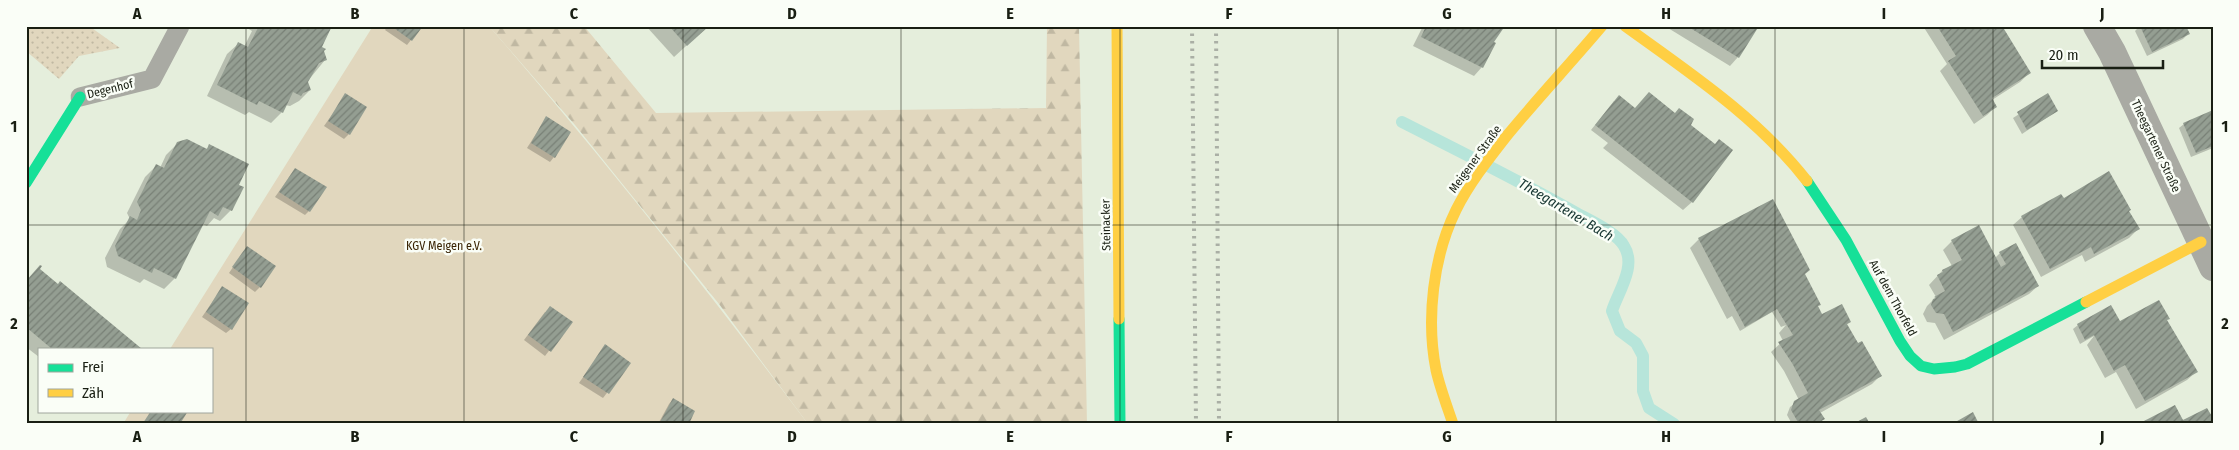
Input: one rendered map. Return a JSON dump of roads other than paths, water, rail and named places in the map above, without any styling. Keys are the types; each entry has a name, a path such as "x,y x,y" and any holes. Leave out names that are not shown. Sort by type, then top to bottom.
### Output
{"street":[{"name":"Steinacker","path":"1118,26 1120,424"},
{"name":"Meigener Straße","path":"1453,424 1441,389 1435,361 1434,289 1446,238 1464,194 1502,144 1602,26"},
{"name":"Auf dem Thorfeld","path":"1625,26 1710,87 1784,151 1809,183 1846,239 1902,343 1918,364 1939,370 1967,364 2201,242"},
{"name":"Theegartener Straße","path":"2096,26 2112,52 2213,267"},
{"name":"Degenhof","path":"26,184 80,96"}],"lane":[{"name":"Degenhof","path":"80,96 152,79 180,26"}],"waterway":[{"name":"Theegartener Bach","path":"1402,122 1556,202 1603,228 1621,241 1627,254 1627,270 1612,311 1620,331 1636,343 1643,356 1643,391 1649,408 1674,424"}],"railway":[{"path":"1192,26 1196,424"},
{"path":"1216,26 1219,424"}],"park label":[{"name":"KGV Meigen e.V.","path":"444,246"}]}
